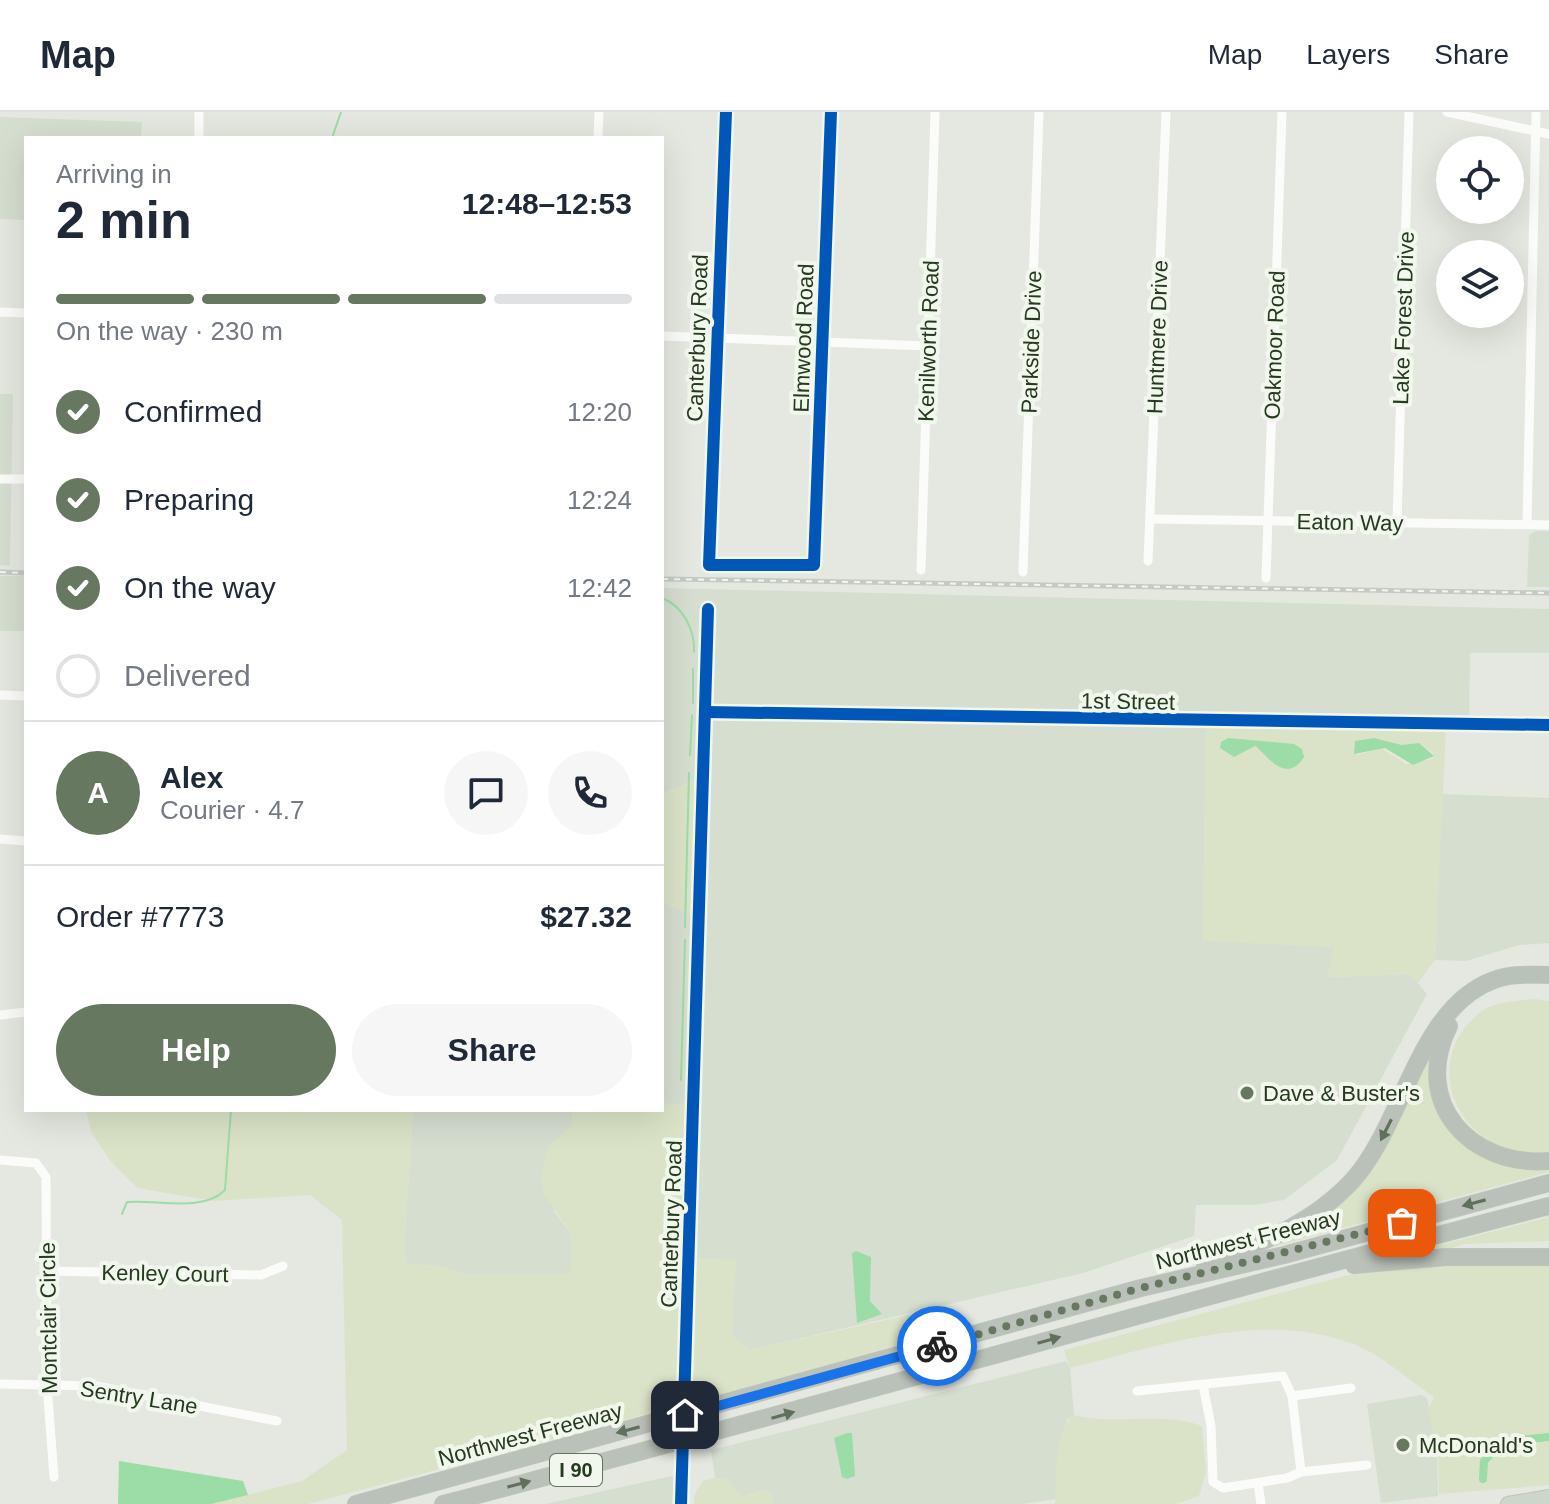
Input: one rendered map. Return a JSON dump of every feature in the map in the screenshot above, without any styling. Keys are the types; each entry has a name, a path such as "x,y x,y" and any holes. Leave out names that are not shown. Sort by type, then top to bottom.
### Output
{"highway":[{"path":"1141,1288 1273,1239 1307,1220 1351,1181 1376,1149 1440,1024 1456,1004 1494,980 1546,981"},
{"path":"1546,981 1497,987 1463,1008 1442,1040 1436,1076 1446,1112 1471,1141 1501,1157 1549,1161"},
{"name":"Northwest Freeway","path":"356,1504 1141,1288 1284,1255 1549,1183"},
{"name":"Northwest Freeway","path":"443,1504 708,1436 1285,1274 1549,1206"},
{"path":"1285,1274 1425,1258 1549,1257"}],"main road":[{"path":"1508,1504 1549,1497"}],"street":[{"path":"199,112 199,136"},
{"path":"598,136 599,112"},
{"name":"Canterbury Road","path":"726,112 709,565 814,565"},
{"name":"Elmwood Road","path":"814,565 831,112"},
{"name":"Kenilworth Road","path":"921,570 935,112"},
{"name":"Parkside Drive","path":"1023,572 1039,112"},
{"name":"Huntmere Drive","path":"1148,561 1166,112"},
{"name":"Oakmoor Road","path":"1266,578 1282,112"},
{"name":"Lake Forest Drive","path":"1397,523 1409,112"},
{"path":"1447,112 1549,134"},
{"path":"1527,524 1536,112"},
{"path":"0,312 24,313"},
{"path":"664,336 928,346"},
{"path":"0,479 24,479"},
{"name":"Eaton Way","path":"1151,519 1549,525"},
{"name":"Canterbury Road","path":"681,1504 708,609"},
{"path":"0,695 24,696"},
{"name":"1st Street","path":"706,712 1549,725"},
{"path":"0,839 24,841"},
{"path":"0,1015 24,1012"},
{"name":"Montclair Circle","path":"0,1160 36,1163 46,1177 47,1385 54,1477"},
{"name":"Kenley Court","path":"46,1271 261,1275 283,1266"},
{"path":"1137,1391 1283,1376 1292,1396 1301,1472"},
{"name":"Sentry Lane","path":"0,1384 96,1386 277,1421"},
{"path":"1203,1385 1211,1426 1213,1482 1223,1488 1301,1472 1367,1465"},
{"path":"1292,1396 1351,1388"},
{"path":"1258,1483 1261,1504"}],"shaded area":[{"path":"0,117 142,122 141,136 24,136 24,220 0,219"},
{"path":"0,394 13,394 10,566 0,565"},
{"path":"1549,531 1549,587 1527,587 1529,535"},
{"path":"0,576 24,576 24,631 0,631"},
{"path":"664,588 1549,609 1549,653 1470,653 1469,728 1206,725 1203,940 1335,947 1328,977 1410,974 1427,994 1337,1160 1284,1200 1254,1205 1196,1205 1194,1236 1083,1273 750,1350 732,1336 735,1260 682,1259 686,1105 664,1104 664,903 695,916 699,779 664,793"},
{"path":"1206,725 1446,727 1435,960 1418,983 1410,974 1327,977 1334,947 1203,941","holes":["1374,738 1402,745 1419,743 1433,753 1433,759 1406,764 1381,748 1358,755 1355,741"]},
{"path":"1228,738 1294,744 1302,749 1304,757 1290,769 1276,765 1255,746 1234,757 1220,748 1221,742"},
{"path":"1374,738 1402,745 1419,743 1434,756 1413,765 1385,748 1354,754 1355,741"},
{"path":"700,779 696,917 664,903 664,793"},
{"path":"1442,794 1549,798 1549,943 1519,945 1466,961 1435,960"},
{"path":"1535,999 1549,1001 1549,1153 1519,1152 1493,1143 1472,1127 1457,1106 1450,1082 1451,1057 1461,1033 1482,1011 1501,1003"},
{"path":"1434,1041 1453,1130 1549,1165 1549,1172 1262,1250 1350,1187"},
{"path":"664,1104 686,1105 679,1377 675,1378 673,1407 308,1504 211,1504 302,1481 347,1450 342,1220 310,1195 213,1201 138,1188 112,1163 91,1132 86,1112 413,1112 404,1249 407,1264 440,1266 463,1274 570,1274 570,1233 544,1193 541,1176 548,1148 572,1125 573,1112 664,1112"},
{"path":"413,1112 573,1112 572,1126 564,1132 554,1211 570,1233 571,1274 463,1274 440,1266 407,1264 404,1249"},
{"path":"1549,1217 1549,1241 1464,1244 1446,1250 1412,1252"},
{"path":"856,1251 871,1257 870,1301 882,1314 857,1323 852,1253"},
{"path":"691,1259 736,1260 732,1335 750,1350 922,1312 929,1336 688,1405"},
{"path":"1549,1264 1549,1485 1439,1494 1438,1447 1428,1410 1434,1397 1368,1351 1323,1335 1287,1330 1214,1334 1070,1368 1064,1350 1364,1271 1409,1266"},
{"path":"1066,1361 1070,1368 1074,1415 1067,1420 1060,1449 1056,1499 1022,1504 773,1504 773,1493 763,1490 743,1497 726,1479 715,1478 711,1450"},
{"path":"1421,1395 1427,1398 1437,1447 1438,1496 1381,1503 1367,1404"},
{"path":"1074,1415 1171,1420 1202,1426 1206,1472 1199,1496 1176,1504 1055,1504 1059,1444 1067,1422"},
{"path":"852,1433 855,1476 847,1479 842,1477 834,1438"},
{"path":"119,1461 243,1481 248,1495 211,1504 118,1504"},
{"path":"676,1475 674,1504 545,1504"},
{"path":"726,1479 743,1497 763,1490 773,1493 773,1504 694,1504 694,1495 703,1481"}],"waterway":[{"path":"333,136 341,112"},
{"path":"664,599 676,607 686,620 694,652"},
{"path":"693,669 693,703"},
{"path":"690,755 692,715"},
{"path":"685,927 689,773"},
{"path":"681,1080 685,940"},
{"path":"122,1214 127,1202 192,1203 216,1197 225,1190 231,1112"},
{"path":"1483,1479 1484,1461 1498,1448 1514,1442 1549,1437"}],"railway":[{"path":"0,572 24,573"},
{"path":"664,579 1549,593"}],"cycle path":[{"path":"726,112 709,565 814,565 831,112"},
{"path":"681,1504 708,609"},
{"path":"706,712 1549,725"}],"way so far":[{"path":"937,1346 1141,1288 1284,1255 1402,1223"}],"place":[{"name":"Dave & Buster's","path":"1247,1093"},
{"name":"McDonald's","path":"1403,1445"}],"route":[{"path":"685,1415 937,1346"}]}
